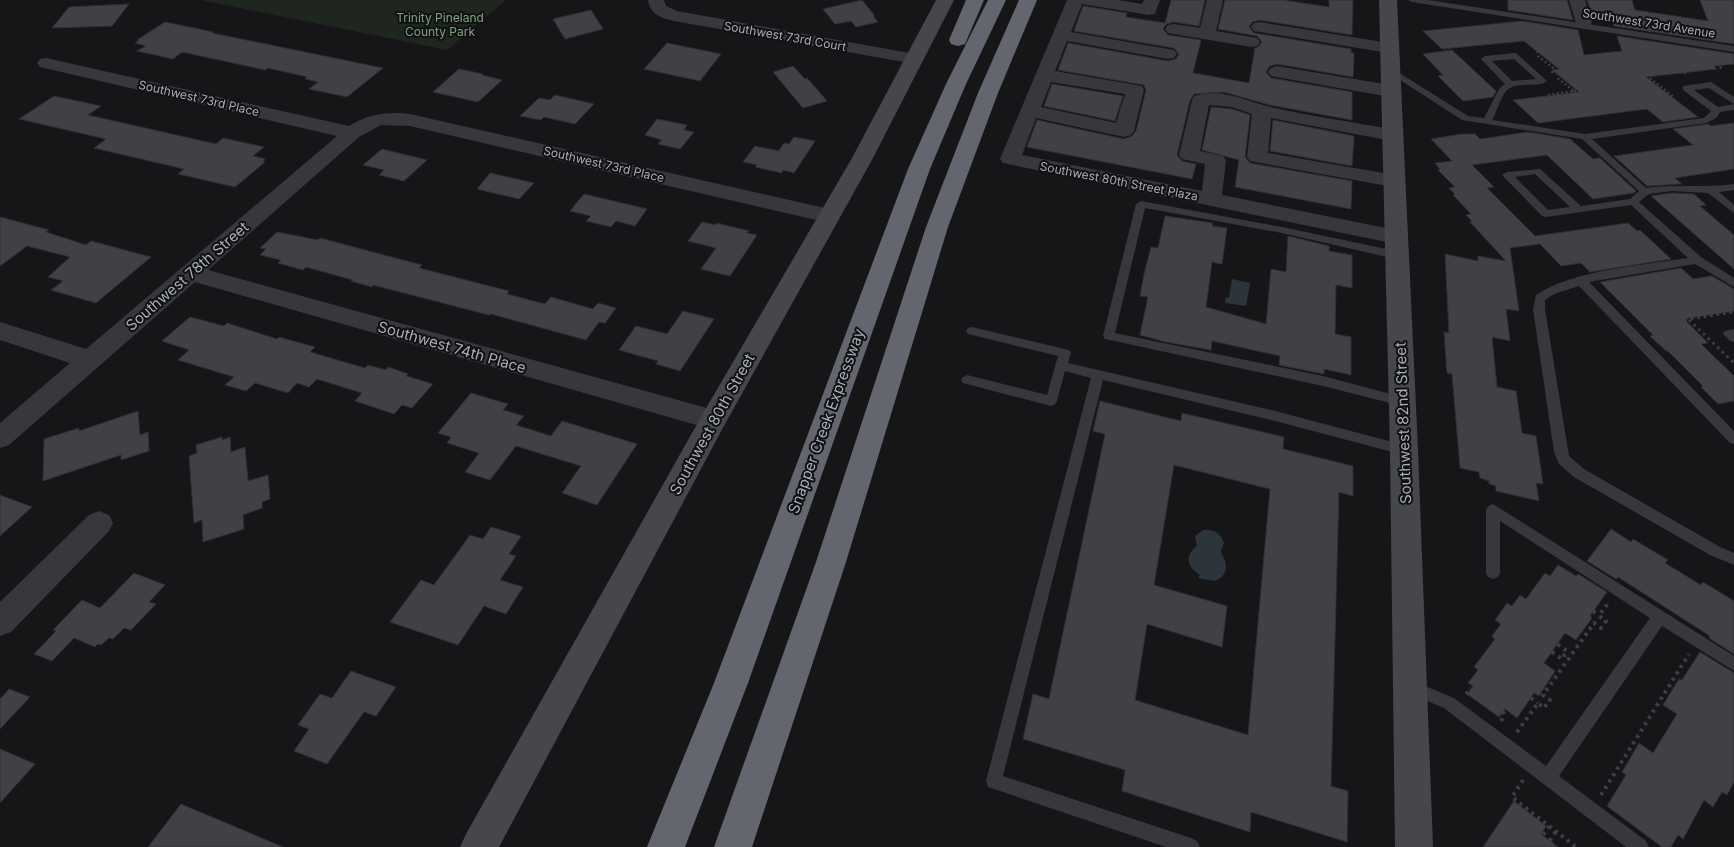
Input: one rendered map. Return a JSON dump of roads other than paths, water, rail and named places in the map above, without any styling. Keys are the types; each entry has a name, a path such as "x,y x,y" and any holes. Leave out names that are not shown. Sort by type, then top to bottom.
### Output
{"highway":[{"path":"927,150 923,128 975,0"},
{"name":"Snapper Creek Expressway","path":"666,847 731,683 889,248 927,150 997,0"},
{"path":"733,847 831,562 937,227 988,93 1028,0"},
{"path":"988,93 1047,0"}],"street":[{"name":"Southwest 80th Street","path":"479,847 915,60 945,0"},
{"name":"Southwest 80th Street Plaza","path":"1075,0 1010,159 1211,199 1396,246"},
{"path":"1086,0 1149,10 1152,0"},
{"path":"1207,34 1215,0"},
{"name":"Southwest 82nd Street","path":"1388,0 1404,450 1414,847"},
{"path":"1577,0 1582,22"},
{"name":"Southwest 73rd Court","path":"656,3 662,11 674,16 915,60"},
{"path":"1174,29 1207,34 1256,34 1390,70"},
{"path":"1060,35 1168,54"},
{"name":"Southwest 73rd Place","path":"46,63 352,133"},
{"path":"1277,72 1390,70"},
{"path":"1030,111 1124,131 1135,90 1044,74"},
{"path":"1211,199 1216,160 1189,155 1200,100 1232,101 1249,105 1262,111 1392,135"},
{"path":"1262,111 1257,157 1393,181"},
{"name":"Southwest 73rd Place","path":"378,118 410,120 829,216"},
{"name":"Southwest 78th Street","path":"0,438 352,133 378,118"},
{"name":"Southwest 74th Place","path":"190,274 714,420"},
{"path":"0,331 90,360"},
{"path":"0,622 99,523"}],"lane":[{"name":"Southwest 73rd Avenue","path":"1412,0 1734,49"},
{"path":"1487,121 1502,90 1510,84 1542,80 1516,56 1485,59 1510,84"},
{"path":"1390,70 1465,118 1585,137 1706,120 1716,110"},
{"path":"1734,101 1711,85 1686,88 1716,110 1734,107"},
{"path":"1585,137 1645,192"},
{"path":"1578,209 1537,171 1507,174 1546,214 1633,202 1645,192 1672,188 1711,190 1734,187"},
{"path":"1711,190 1734,210"},
{"path":"1633,202 1697,260 1734,283"},
{"path":"1396,246 1282,230 1141,204 1109,336 1332,383 1402,401"},
{"path":"1697,260 1594,277 1550,291 1543,294 1539,303 1539,318 1560,452 1564,460 1579,473 1715,551 1734,559"},
{"path":"1582,282 1734,439"},
{"path":"967,380 1051,401 1065,353 972,331"},
{"path":"1734,333 1729,334 1734,338"},
{"path":"1061,366 1404,450"},
{"path":"1098,374 994,782 1191,847"},
{"path":"1493,573 1493,510 1734,664"},
{"path":"1548,777 1660,616"},
{"path":"1411,687 1449,703 1640,847"}],"park label":[{"name":"Trinity Pineland County Park","path":"440,24"}]}
